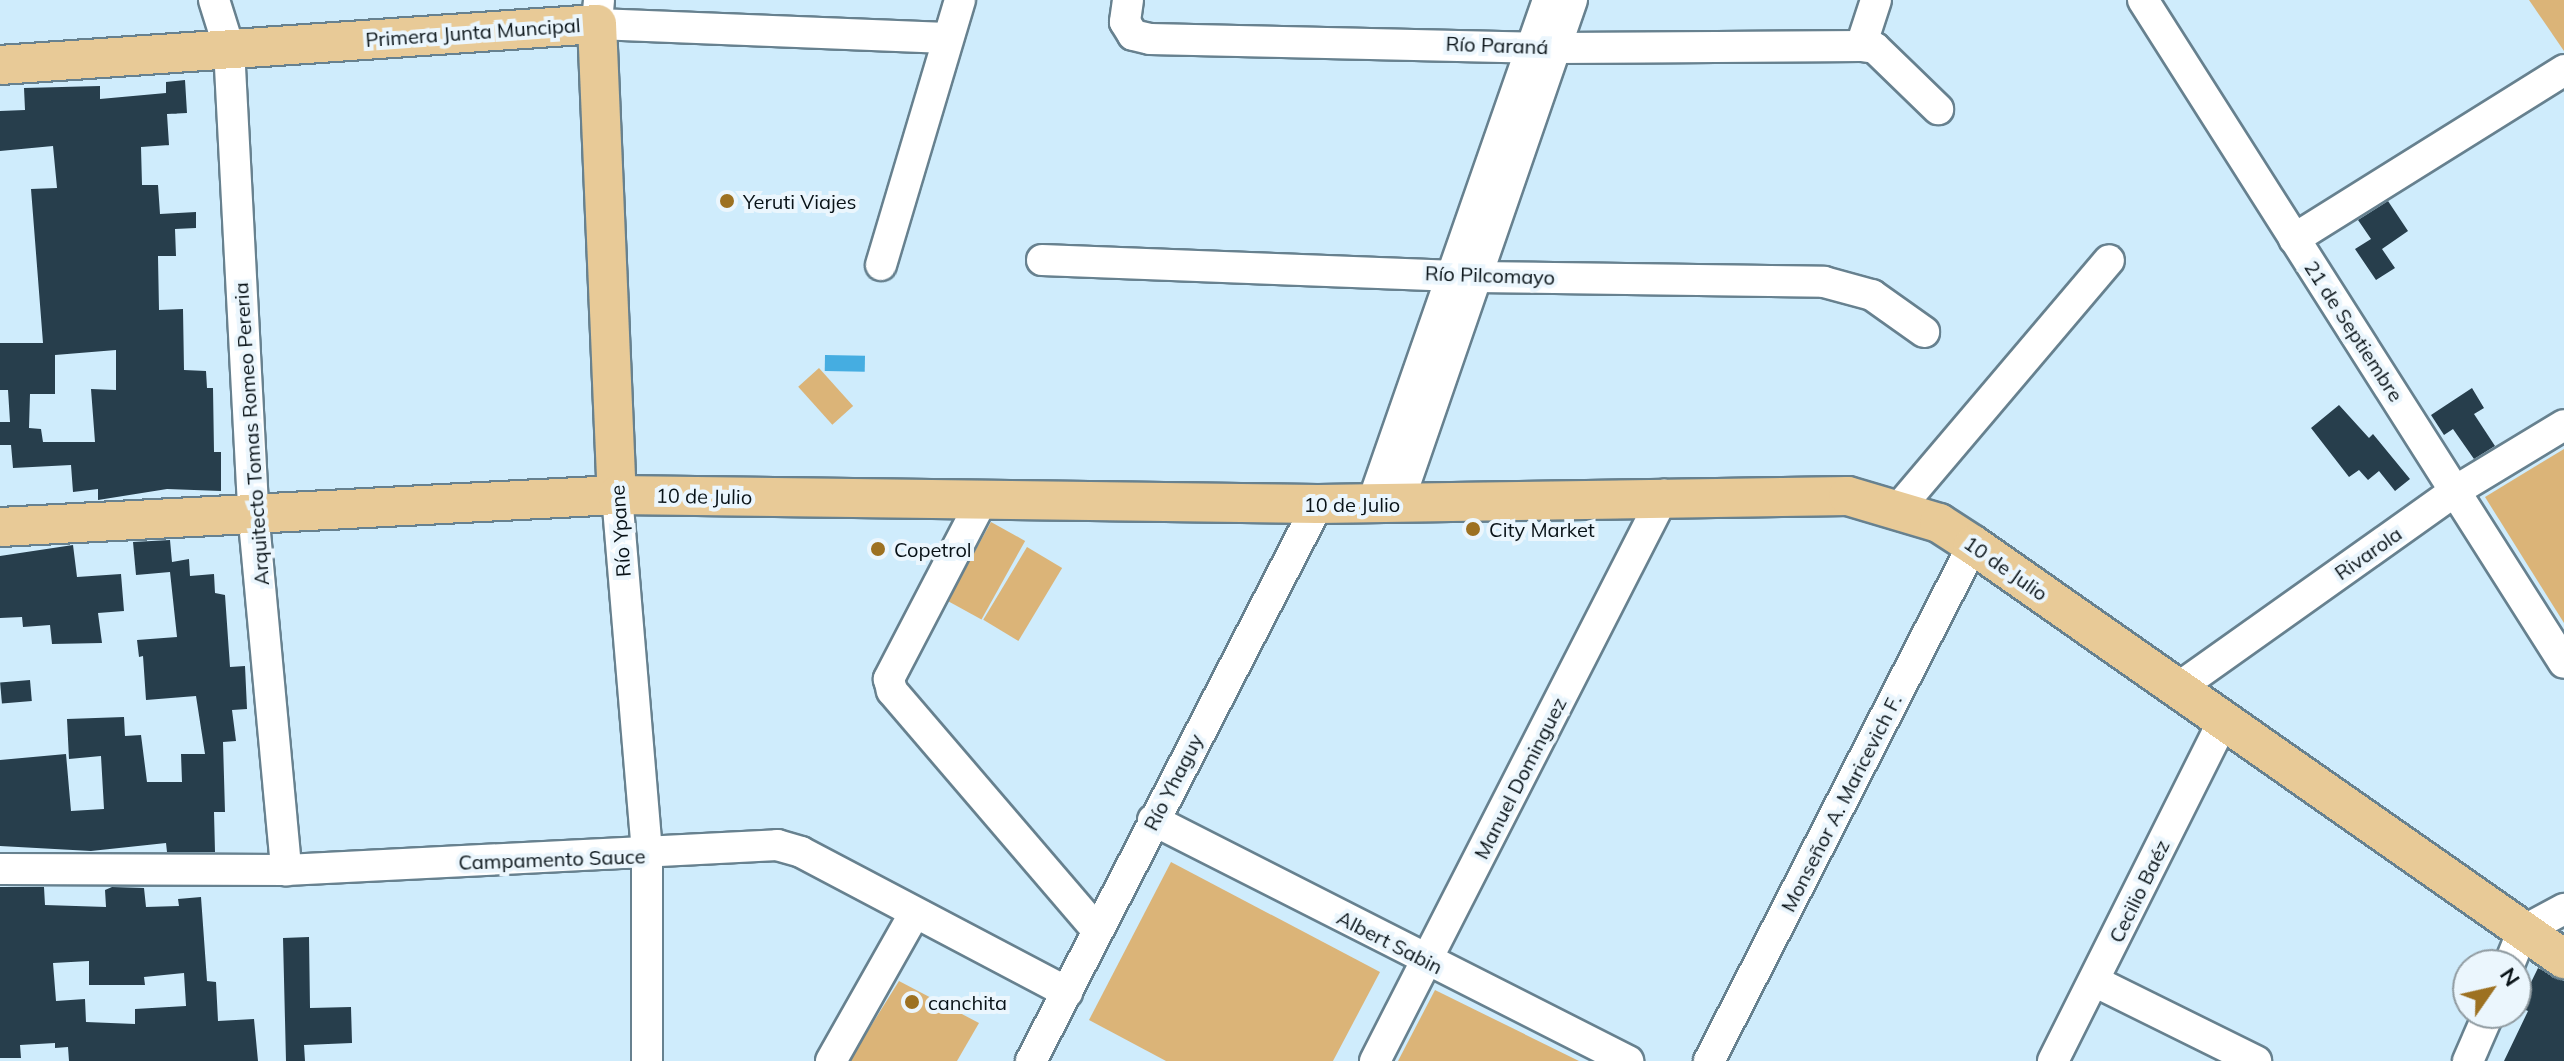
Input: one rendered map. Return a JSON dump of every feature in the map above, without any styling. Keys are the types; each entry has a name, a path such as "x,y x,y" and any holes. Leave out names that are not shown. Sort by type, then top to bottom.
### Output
{"main road":[{"name":"Primera Junta Muncipal","path":"0,65 229,48 598,12"},
{"name":"Río Ypane","path":"598,12 617,495"},
{"name":"10 de Julio","path":"0,527 253,511 617,495 1318,504 1664,495 1848,496 1939,523 2224,720 2516,948 2564,959"}],"street":[{"name":"Arquitecto Tomas Romeo Pereria","path":"214,0 229,48 253,511 286,870"},
{"path":"881,265 960,0"},
{"name":"Río Paraná","path":"1128,0 1125,22 1133,35 1150,39 1545,46 1861,46"},
{"path":"1545,46 1548,0"},
{"path":"1385,504 1545,46 1572,0"},
{"path":"1876,0 1861,46 1875,48 1938,109"},
{"name":"21 de Septiembre","path":"2143,0 2564,663"},
{"name":"Primera Junta Muncipal","path":"598,12 947,38"},
{"path":"2294,239 2564,70"},
{"name":"Río Pilcomayo","path":"1042,260 1463,275 1824,282 1872,295 1924,332"},
{"path":"1898,509 2109,260"},
{"name":"Rivarola","path":"2178,688 2455,491 2564,425"},
{"name":"Río Ypane","path":"617,495 647,855 647,1061"},
{"name":"Manuel Dominguez","path":"1375,1061 1664,495"},
{"path":"982,500 889,679 892,691 1097,930"},
{"name":"Río Yhaguy","path":"1031,1061 1318,504"},
{"name":"Monseñor A. Maricevich F.","path":"1709,1061 1973,545"},
{"name":"Cecilio Baéz","path":"2053,1061 2224,720"},
{"name":"Albert Sabin","path":"1153,820 1628,1061"},
{"name":"Campamento Sauce","path":"0,869 286,870 647,855 777,845 801,852 1067,992"},
{"path":"2516,948 2564,909"},
{"path":"831,1061 914,914"},
{"path":"2094,981 2256,1061"},
{"path":"2468,1061 2482,1029"}],"shaded area":[{"path":"2529,0 2564,0 2564,51"},
{"path":"819,368 853,406 832,425 798,387"},
{"path":"2564,449 2564,623 2485,497"},
{"path":"991,522 1025,541 981,620 947,601"},
{"path":"1027,547 1062,568 1018,641 983,620"},
{"path":"1171,862 1380,972 1333,1061 1166,1061 1089,1020"},
{"name":"canchita","path":"899,981 979,1023 957,1061 849,1061"},
{"path":"1435,990 1579,1061 1398,1061"}],"water":[{"path":"825,355 865,356 865,372 825,371"}],"building":[{"path":"185,80 187,113 167,114 169,145 141,147 142,185 158,185 160,214 196,212 196,228 175,229 176,256 158,256 159,310 183,309 184,370 206,371 207,388 213,388 214,452 221,452 221,491 167,489 98,500 98,489 73,492 71,465 13,468 11,445 0,445 0,422 10,422 8,390 0,390 0,343 43,343 31,189 57,188 53,146 0,151 0,111 25,110 24,88 100,86 100,99 166,93 166,82","holes":["116,350 116,390 91,389 95,442 43,442 41,429 29,428 30,394 55,394 55,355"]},
{"path":"2388,201 2408,231 2382,249 2395,268 2376,280 2355,249 2371,239 2358,220"},
{"path":"2472,388 2484,408 2474,414 2495,446 2474,459 2453,429 2444,435 2431,415"},
{"path":"2339,405 2369,438 2373,434 2410,479 2395,491 2379,471 2368,480 2359,470 2349,477 2311,428"},
{"path":"170,540 172,562 189,559 190,576 214,574 215,593 225,595 230,667 245,666 247,709 232,710 236,741 223,742 225,812 214,812 215,852 167,852 166,843 91,851 0,846 0,760 66,754 71,811 104,809 101,756 69,759 67,719 124,717 125,736 141,735 147,782 182,782 181,754 205,754 196,696 146,700 143,656 139,657 137,640 177,637 170,572 136,575 133,542"},
{"path":"73,545 77,577 121,574 124,611 98,613 102,643 52,644 50,625 23,627 22,617 0,618 0,556"},
{"path":"30,680 32,701 2,704 0,683"},
{"path":"0,887 44,887 45,905 106,907 105,890 112,887 144,888 146,907 179,906 178,899 201,897 207,981 216,982 218,1021 254,1019 258,1061 69,1061 68,1047 55,1048 55,1043 20,1045 21,1058 0,1058","holes":["89,961 89,985 145,985 144,977 184,973 186,1006 135,1009 135,1024 86,1022 85,999 56,1001 53,963"]},
{"path":"309,937 310,1008 351,1007 352,1043 304,1045 305,1061 286,1061 283,938"},
{"path":"2538,968 2564,981 2564,1061 2504,1061 2519,1029 2532,1029 2532,980"}],"place":[{"name":"Yeruti Viajes","path":"727,201"},
{"name":"City Market","path":"1473,529"},
{"name":"Copetrol","path":"878,549"},
{"name":"canchita","path":"912,1002"}]}
